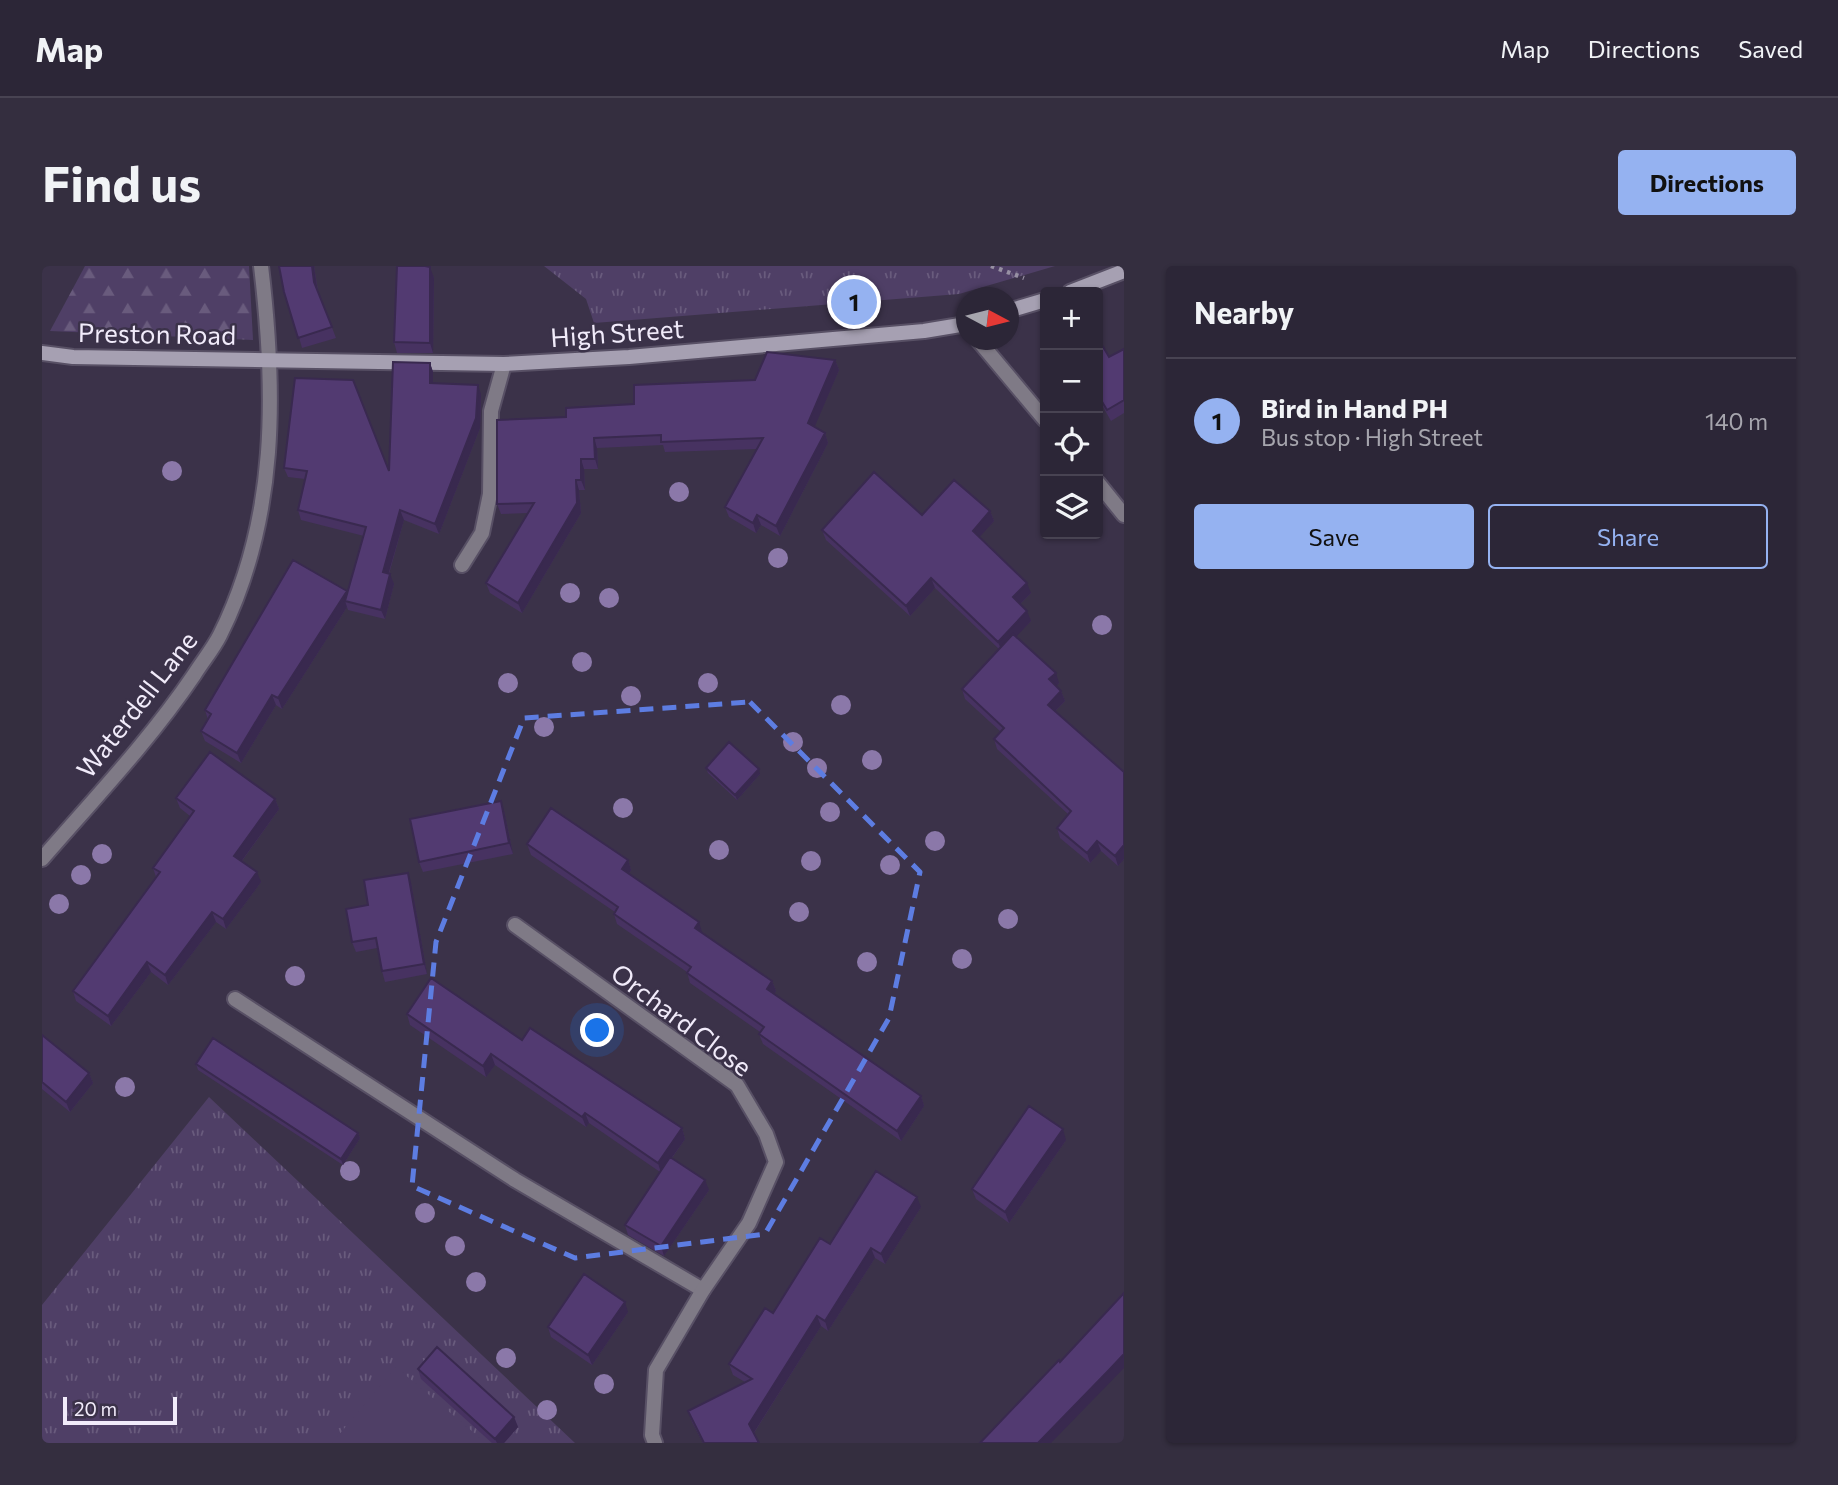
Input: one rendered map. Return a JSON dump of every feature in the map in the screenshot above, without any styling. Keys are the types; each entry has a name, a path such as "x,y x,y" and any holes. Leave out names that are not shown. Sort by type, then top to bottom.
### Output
{"street":[{"name":"Waterdell Lane","path":"42,859 175,702 219,636 258,530 271,439 270,360 261,266"},
{"path":"1083,287 1124,271"},
{"path":"1019,308 1040,302"},
{"name":"High Street","path":"270,360 504,364 629,357 924,331 956,326"},
{"path":"986,350 1040,414"},
{"name":"Preston Road","path":"42,353 73,357 270,360"},
{"path":"462,565 482,533 489,494 491,411 504,364"},
{"path":"1103,489 1124,515"},
{"name":"Orchard Close","path":"515,925 737,1085 766,1134 776,1162 749,1223 703,1290 656,1370 652,1435 655,1443"},
{"path":"235,999 515,1180 703,1290"}],"highlighted area":[{"path":"750,702 920,872 889,1018 765,1234 575,1258 412,1186 436,942 524,718"}],"green space":[{"path":"85,266 249,266 253,340 50,331"},
{"path":"544,266 1055,266 983,287 956,287 956,294 594,323 586,299"},
{"path":"209,1097 575,1443 42,1443 42,1305"},
{"path":"396,1367 486,1443 332,1443"}],"building":[{"path":"279,266 312,266 314,282 332,327 298,338"},
{"path":"397,266 430,267 430,343 394,342"},
{"path":"1103,347 1109,357 1124,349 1124,400 1107,410 1103,403"},
{"path":"767,352 835,360 808,423 825,433 776,526 757,515 753,523 725,507 763,438 661,442 661,435 594,438 595,459 581,459 581,480 576,480 577,503 518,603 486,583 534,503 497,504 497,420 566,417 566,408 634,404 634,385 755,380"},
{"path":"393,362 430,363 430,383 478,385 476,418 435,524 400,510 383,572 390,574 381,610 345,601 366,527 298,510 307,471 284,468 295,378 353,380 389,471"},
{"path":"874,472 922,515 954,480 990,511 973,531 1027,583 1013,597 1027,611 998,642 931,578 906,606 822,530"},
{"path":"293,560 347,591 278,698 272,695 237,753 201,731 211,714 205,710"},
{"path":"1013,634 1056,673 1049,679 1061,691 1048,705 1124,772 1124,845 1115,856 1097,841 1087,853 1057,828 1071,811 994,739 1004,728 962,689"},
{"path":"729,742 759,769 735,795 706,768"},
{"path":"210,752 275,799 234,856 257,872 223,919 212,912 165,975 147,962 108,1016 73,991 160,872 153,868 194,811 176,798"},
{"path":"501,801 509,843 419,862 410,819"},
{"path":"551,808 628,860 622,869 699,922 695,928 772,981 767,989 921,1096 897,1131 759,1034 764,1027 687,973 691,967 614,914 618,907 527,844"},
{"path":"408,873 424,964 382,971 376,938 352,942 346,909 368,905 364,880"},
{"path":"431,978 522,1040 530,1028 682,1128 658,1163 585,1113 582,1117 491,1054 483,1066 407,1014"},
{"path":"42,1035 89,1073 66,1102 42,1082"},
{"path":"213,1038 358,1133 341,1159 196,1064"},
{"path":"1029,1106 1063,1129 1005,1212 972,1189"},
{"path":"670,1157 705,1180 661,1246 625,1225"},
{"path":"876,1171 917,1197 881,1254 871,1248 825,1321 817,1316 749,1424 759,1443 704,1443 688,1411 752,1379 729,1364 765,1308 773,1313 820,1238 830,1244"},
{"path":"584,1274 625,1302 588,1355 548,1327"},
{"path":"1124,1293 1124,1354 1109,1370 1038,1443 980,1443 1059,1360 1060,1362"},
{"path":"437,1347 514,1417 495,1439 418,1369"}],"place":[{"name":"Bird in Hand PH","path":"854,302"}]}
